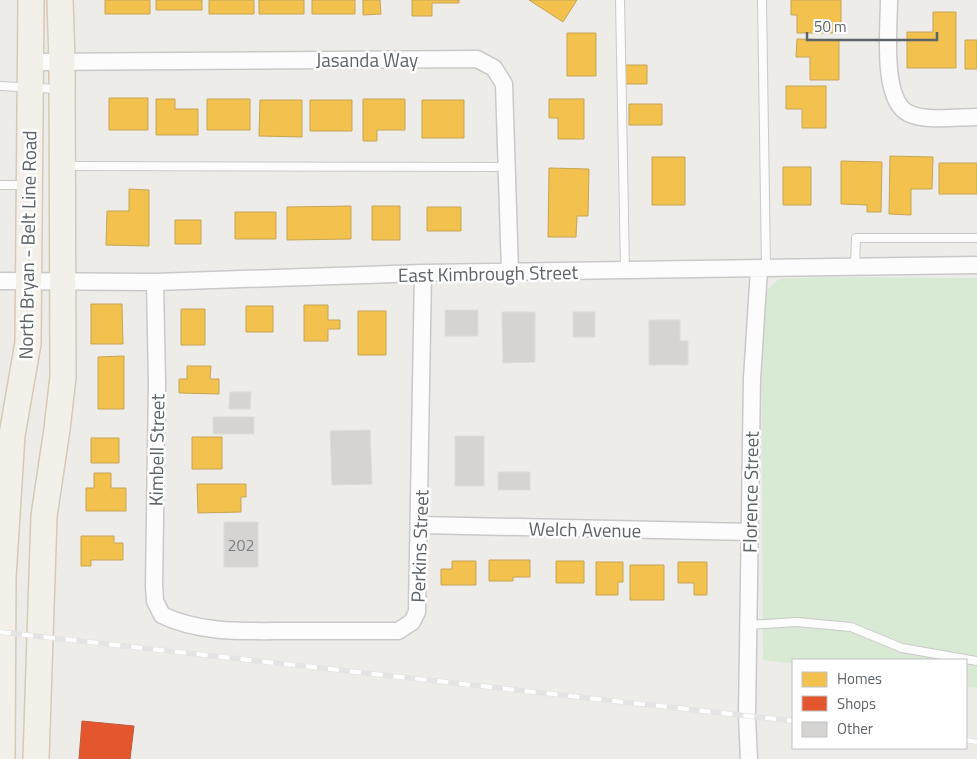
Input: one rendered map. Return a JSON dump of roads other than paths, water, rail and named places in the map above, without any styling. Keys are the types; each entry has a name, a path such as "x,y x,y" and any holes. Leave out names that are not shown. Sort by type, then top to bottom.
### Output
{"main road":[{"name":"North Bryan - Belt Line Road","path":"2,759 3,567 12,435 28,343 31,0"},
{"name":"North Bryan - Belt Line Road","path":"36,759 44,516 61,400 63,280 60,0"}],"street":[{"path":"889,0 888,61 892,86 899,104 907,113 921,117 977,117"},
{"name":"Jasanda Way","path":"31,62 476,59 494,68 504,84 510,272"},
{"name":"East Kimbrough Street","path":"0,281 155,282 423,273 977,265"},
{"name":"Florence Street","path":"749,759 747,716 752,379 763,268"},
{"name":"Perkins Street","path":"162,615 179,623 206,629 257,631 398,631 412,622 417,612 420,526 423,273"},
{"name":"Kimbell Street","path":"155,282 154,585 155,601 162,615"},
{"name":"Welch Avenue","path":"420,526 750,532"},
{"path":"741,759 738,752 737,651 748,625"}],"lane":[{"path":"620,0 625,270"},
{"path":"762,0 763,268"},
{"path":"0,86 62,89"},
{"path":"62,166 506,167"},
{"path":"0,185 30,185"},
{"path":"855,267 856,238 977,238"},
{"path":"748,625 797,622 851,627 902,648 965,659"}],"railway":[{"path":"0,632 792,721"},
{"path":"967,740 977,742"}]}
